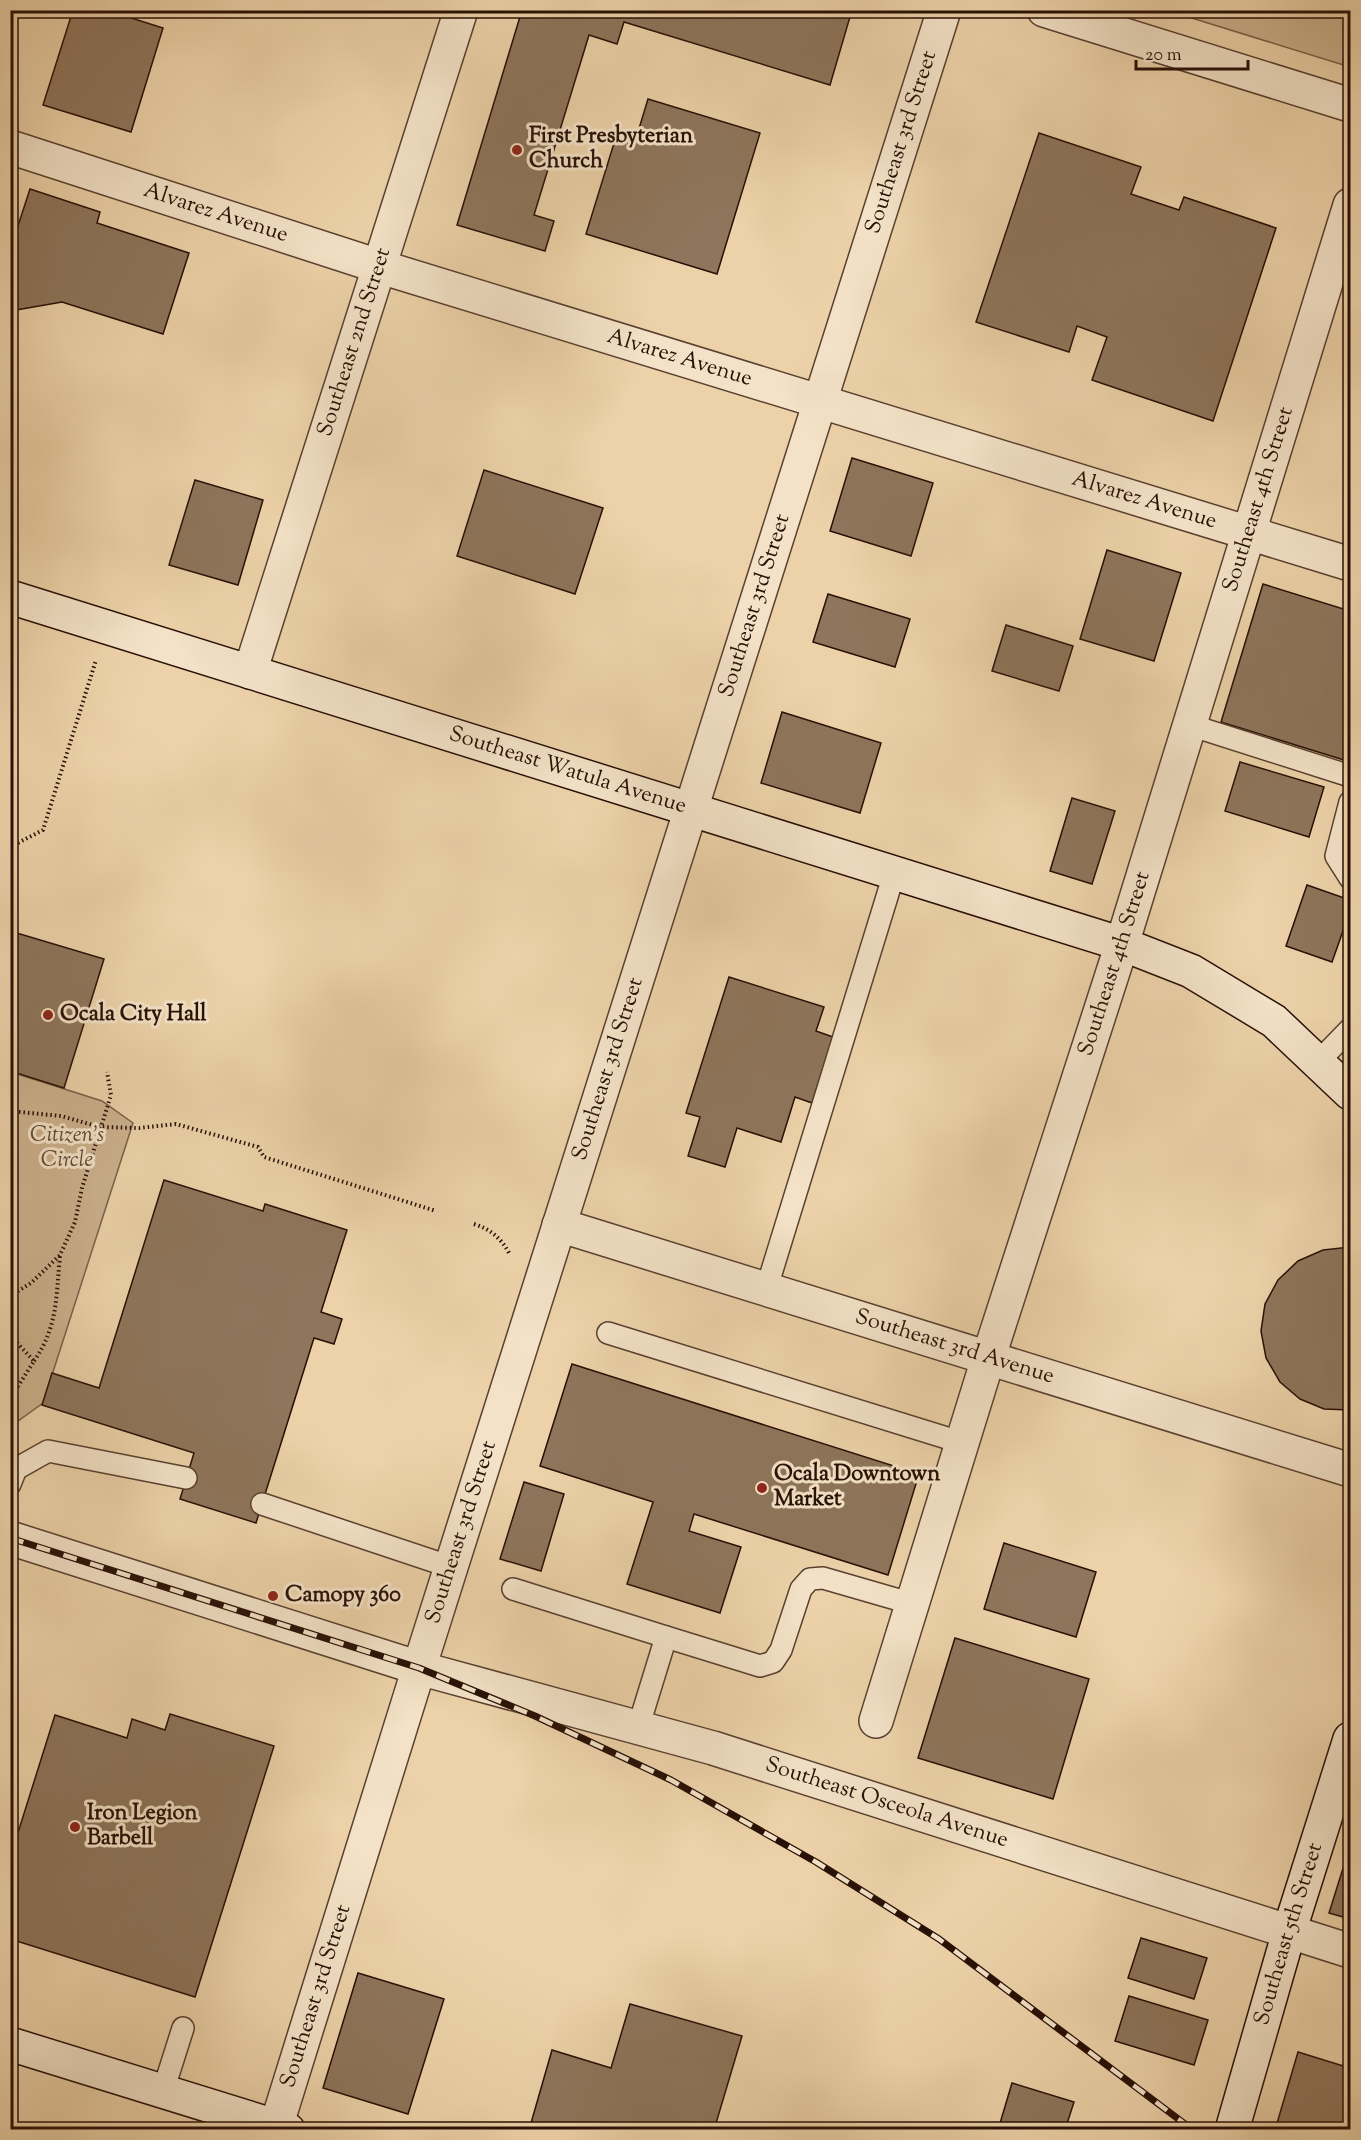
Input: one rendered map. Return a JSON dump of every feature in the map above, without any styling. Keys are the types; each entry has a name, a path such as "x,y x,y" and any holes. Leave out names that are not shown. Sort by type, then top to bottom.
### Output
{"street":[{"name":"Southeast 2nd Street","path":"250,672 381,267 461,10"},
{"name":"Southeast 3rd Street","path":"280,2128 419,1668 944,10"},
{"path":"1044,10 1350,105"},
{"name":"Alvarez Avenue","path":"10,147 381,267 1350,564"},
{"name":"Southeast 4th Street","path":"876,1721 988,1359 1122,944 1350,205"},
{"name":"Southeast Watula Avenue","path":"10,597 1122,944"},
{"path":"1122,944 1191,970 1274,1021 1350,1094"},
{"name":"Southeast 3rd Avenue","path":"559,1225 1350,1470"},
{"name":"Southeast Osceola Avenue","path":"10,1538 419,1668 713,1748 1350,1952"},
{"name":"Southeast 5th Street","path":"1232,2130 1289,1932 1350,1739"},
{"path":"10,2044 280,2128"}],"lane":[{"path":"1190,725 1350,776"},
{"path":"1350,802 1336,856 1350,878"},
{"path":"766,1290 894,874"},
{"path":"1318,1062 1350,1029"},
{"path":"608,1333 963,1443"},
{"path":"10,1484 16,1469 48,1451 186,1478"},
{"path":"262,1504 451,1567"},
{"path":"513,1589 760,1666 774,1662 781,1650 801,1588 810,1579 823,1578 913,1605"},
{"path":"638,1728 666,1638"},
{"path":"163,2091 183,2028"}],"path":[{"path":"10,847 43,830 98,654"},
{"path":"10,1394 15,1391 45,1346 54,1324 60,1255 75,1222 82,1188 111,1095 107,1072"},
{"path":"10,1110 61,1116 100,1127 139,1128 176,1124 258,1147 264,1157 436,1211"},
{"path":"474,1224 487,1228 504,1244 509,1253"},
{"path":"10,1296 32,1283 60,1255"},
{"path":"10,1331 18,1344 34,1361"}],"green space":[{"path":"1169,11 1350,11 1350,67"},
{"name":"Citizen's Circle","path":"11,1072 102,1101 133,1123 43,1403 11,1426"}],"building":[{"path":"73,10 106,10 163,28 131,132 43,105"},
{"name":"First Presbyterian Church","path":"522,10 852,10 830,85 624,22 617,44 589,35 534,215 554,221 545,251 457,225"},
{"path":"648,99 760,133 717,274 586,234 615,140 634,145"},
{"path":"1039,133 1141,167 1131,194 1179,210 1184,197 1276,228 1213,421 1092,380 1107,337 1077,326 1069,352 976,322"},
{"path":"30,189 100,212 97,223 189,253 163,334 62,302 10,311 10,240 14,238"},
{"path":"852,458 933,483 911,556 830,531"},
{"path":"484,470 603,508 575,594 457,556"},
{"path":"195,480 263,500 238,585 169,565"},
{"path":"1107,550 1181,573 1154,661 1080,639"},
{"path":"1263,584 1350,611 1350,740 1344,760 1221,722"},
{"path":"828,594 910,619 895,667 813,642"},
{"path":"1006,625 1073,646 1059,691 992,671"},
{"path":"782,712 881,743 860,813 761,783"},
{"path":"1240,762 1324,787 1309,837 1225,811"},
{"path":"1072,798 1115,811 1092,884 1050,871"},
{"path":"1307,885 1350,900 1350,911 1332,962 1286,946"},
{"name":"Ocala City Hall","path":"10,931 104,959 64,1088 10,1071"},
{"path":"729,977 824,1007 816,1031 833,1037 812,1103 795,1097 781,1142 737,1128 725,1167 688,1156 700,1117 686,1113"},
{"path":"164,1180 263,1211 265,1204 347,1230 321,1312 342,1319 334,1344 314,1338 256,1523 180,1499 194,1453 42,1405 52,1373 99,1388"},
{"path":"1350,1247 1350,1410 1324,1409 1300,1399 1280,1382 1266,1358 1261,1331 1265,1304 1278,1280 1298,1261 1323,1250"},
{"name":"Ocala Downtown Market","path":"572,1364 919,1474 888,1575 694,1514 689,1531 741,1547 720,1613 627,1584 653,1502 540,1466"},
{"path":"524,1482 564,1494 541,1571 500,1559"},
{"path":"1004,1543 1096,1572 1076,1637 984,1609"},
{"path":"955,1638 1089,1679 1053,1799 918,1758"},
{"path":"170,1714 274,1746 195,1997 10,1939 10,1858 55,1715 127,1738 132,1719 165,1730"},
{"path":"1350,1846 1350,1919 1329,1913"},
{"path":"1141,1938 1207,1958 1194,1999 1128,1978"},
{"path":"358,1973 444,1999 408,2114 323,2088"},
{"path":"1129,1996 1208,2020 1194,2065 1115,2041"},
{"path":"630,2004 742,2036 714,2130 529,2130 552,2050 611,2068"},
{"path":"1298,2052 1350,2068 1350,2130 1275,2130"},
{"path":"1012,2083 1074,2102 1065,2130 998,2130"}],"railway":[{"path":"10,1538 419,1668 535,1716 671,1780 816,1862 939,1939 1193,2130"}],"place":[{"name":"First Presbyterian Church","path":"517,150"},
{"name":"Ocala City Hall","path":"48,1015"},
{"name":"Ocala Downtown Market","path":"762,1488"},
{"name":"Camopy 360","path":"273,1596"},
{"name":"Iron Legion Barbell","path":"75,1827"}]}
